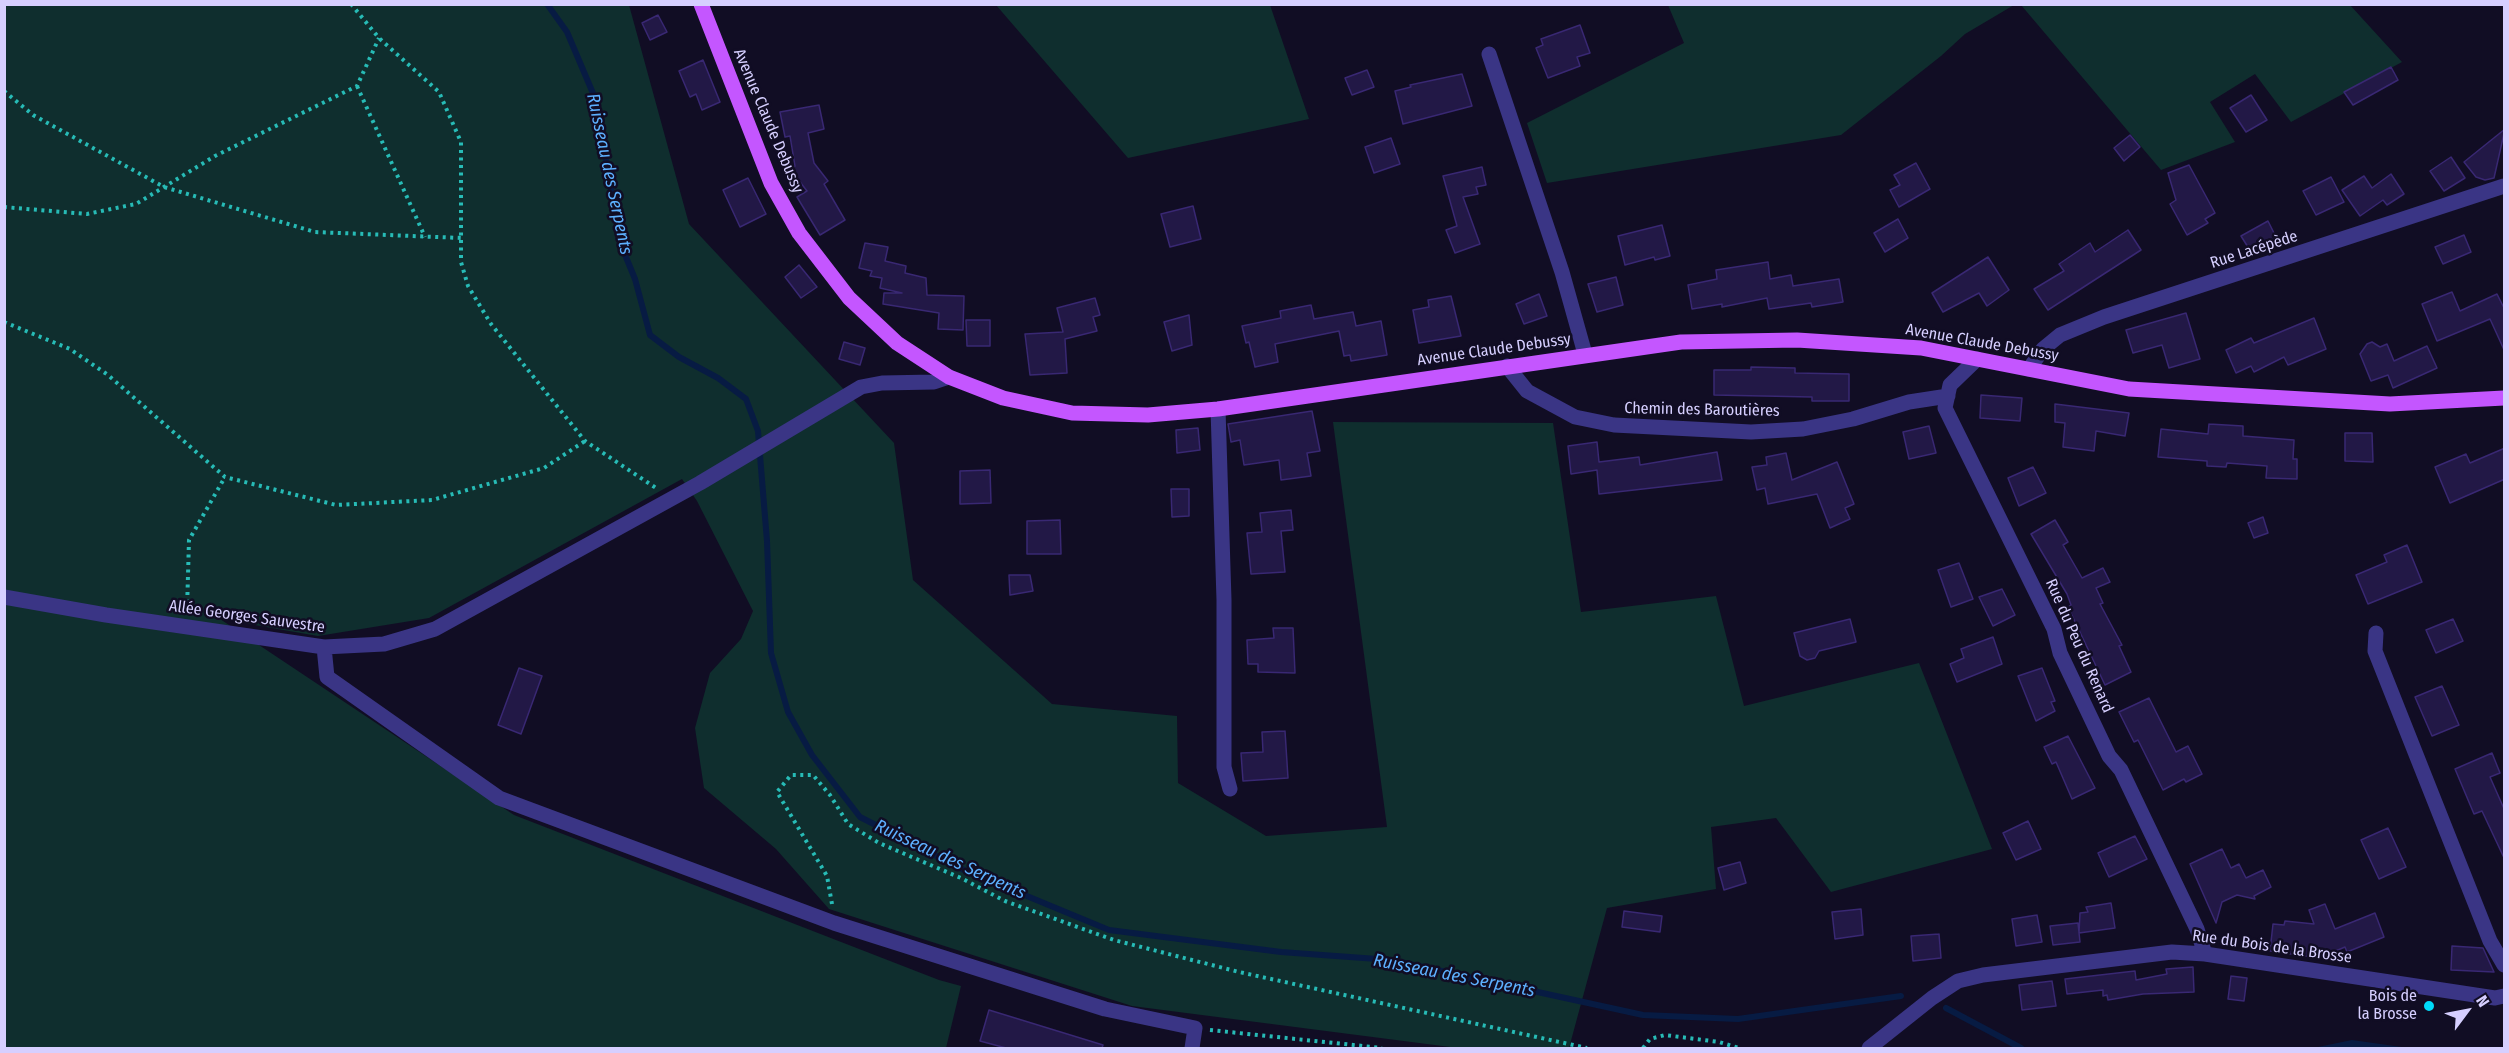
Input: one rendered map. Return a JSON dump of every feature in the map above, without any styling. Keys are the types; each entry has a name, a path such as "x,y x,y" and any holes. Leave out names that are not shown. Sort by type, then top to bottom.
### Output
{"main road":[{"name":"Avenue Claude Debussy","path":"701,4 771,183 799,233 849,297 897,343 949,376 1003,398 1072,413 1148,415 1218,409 1585,354 1681,342 1797,340 1921,348 2141,390 2390,404 2505,398"}],"street":[{"path":"1489,54 1562,272 1585,354"},
{"name":"Rue Lacépède","path":"2029,369 2043,349 2060,335 2104,317 2505,186"},
{"path":"1948,396 1950,385 1977,359"},
{"name":"Chemin des Baroutières","path":"1507,366 1527,391 1575,417 1614,425 1751,432 1803,429 1853,419 1909,402 1948,396"},
{"name":"Allée Georges Sauvestre","path":"4,597 324,647 384,644 435,629 700,483 861,387 882,382 934,382 949,376"},
{"name":"Rue du Peu du Renard","path":"1948,396 1945,408 2054,629 2060,653 2109,756 2121,770 2198,929 2205,954"},
{"path":"1218,409 1224,600 1224,767 1230,789"},
{"path":"2376,633 2374,651 2490,940 2505,965"},
{"path":"324,647 327,677 500,798 834,922 1105,1009 1195,1028 1191,1048"},
{"name":"Rue du Bois de la Brosse","path":"1869,1048 1932,998 1959,981 1983,975 2172,952 2205,954 2495,998 2505,996"}],"path":[{"path":"351,4 380,38 439,92 461,142 461,262 468,286 491,324 585,441 672,498"},
{"path":"4,207 87,214 136,204 215,156 357,86 380,38"},
{"path":"357,86 424,237"},
{"path":"4,91 33,115 164,187 315,232 461,238"},
{"path":"4,322 70,349 108,375 225,477 336,505 432,500 544,468 585,441"},
{"path":"187,627 189,540 225,477"},
{"path":"834,922 827,876 777,792 791,775 813,775 830,795 848,824 879,843 961,878 1005,901 1104,936 1239,972 1587,1048"},
{"path":"1195,1028 1382,1048"},
{"path":"1643,1048 1650,1039 1665,1035 1719,1042 1739,1048"}],"green space":[{"path":"5,5 629,5 689,224 894,443 913,580 1052,704 1177,716 1178,783 1266,836 1387,827 1333,422 1553,423 1581,612 1716,596 1744,706 1919,663 1992,849 1831,892 1776,818 1711,827 1716,889 1607,908 1569,1048 1458,1048 1132,1006 829,909 776,849 704,788 695,728 710,673 741,639 753,611 697,501 682,479 429,618 318,636 220,619 514,815 939,980 961,986 946,1048 5,1048"},
{"path":"996,5 1270,5 1309,119 1128,158"},
{"path":"1668,5 2014,5 1965,34 1941,56 1841,135 1547,183 1527,123 1684,43"},
{"path":"2021,5 2350,5 2402,62 2291,122 2255,74 2210,102 2235,142 2161,170"}],"water":[{"path":"2352,1040 2409,1048 2313,1048"}],"building":[{"path":"658,15 667,32 650,40 642,23"},
{"path":"1580,25 1590,53 1577,57 1580,66 1548,78 1536,48 1543,45 1541,39"},
{"path":"703,60 720,102 702,110 696,94 690,97 679,71"},
{"path":"2391,67 2398,80 2353,105 2344,92"},
{"path":"1367,70 1374,87 1352,95 1345,78"},
{"path":"1462,74 1472,106 1403,124 1395,91 1411,87 1410,85"},
{"path":"2251,95 2267,120 2246,132 2230,108"},
{"path":"819,105 824,129 808,133 814,163 828,181 824,184 845,220 820,235 797,197 807,191 790,169 795,166 790,136 785,137 780,112"},
{"path":"2505,129 2494,178 2485,180 2476,177 2464,162"},
{"path":"2130,135 2140,147 2124,161 2114,148"},
{"path":"1391,138 1400,164 1374,173 1365,147"},
{"path":"2451,157 2465,178 2444,191 2430,171"},
{"path":"1916,163 1930,189 1899,207 1890,190 1900,185 1894,175"},
{"path":"2189,165 2215,213 2205,219 2208,223 2187,235 2170,204 2176,200 2168,173"},
{"path":"1482,167 1486,185 1476,187 1478,194 1463,197 1480,244 1455,253 1446,230 1457,226 1443,176"},
{"path":"2391,174 2404,194 2387,205 2383,200 2360,216 2342,190 2364,176 2372,188"},
{"path":"2331,177 2344,202 2316,215 2303,191"},
{"path":"748,178 766,214 740,227 723,190"},
{"path":"1193,206 1201,239 1170,247 1161,214"},
{"path":"1898,219 1908,238 1885,252 1874,233"},
{"path":"2268,221 2277,239 2251,252 2241,236"},
{"path":"1662,225 1670,256 1655,260 1654,257 1625,265 1618,236"},
{"path":"2128,230 2141,250 2048,310 2034,289 2064,271 2059,264 2090,243 2095,252"},
{"path":"2464,235 2471,252 2443,264 2435,247"},
{"path":"865,243 888,247 885,261 906,266 905,273 926,278 927,295 964,296 963,330 938,329 939,313 883,304 884,293 902,293 880,288 882,278 870,276 872,271 859,268"},
{"path":"1988,257 2009,290 1987,306 1979,293 1943,312 1932,293"},
{"path":"1768,262 1770,279 1791,275 1793,286 1839,279 1843,302 1812,307 1811,303 1769,309 1767,298 1722,307 1722,304 1692,309 1688,285 1717,279 1716,270"},
{"path":"799,265 817,287 801,298 785,277"},
{"path":"1616,277 1623,305 1597,312 1588,284"},
{"path":"2452,292 2460,311 2497,294 2505,310 2505,352 2490,319 2437,341 2422,304"},
{"path":"1539,294 1547,316 1524,324 1516,304"},
{"path":"1451,296 1461,336 1419,343 1413,310 1429,307 1428,300"},
{"path":"1095,298 1100,315 1093,317 1097,331 1065,339 1067,373 1030,375 1025,334 1063,332 1057,308"},
{"path":"1311,305 1314,319 1353,312 1356,326 1381,321 1387,355 1351,361 1350,355 1344,356 1339,331 1275,344 1278,362 1255,367 1249,342 1246,343 1242,326 1281,318 1280,311"},
{"path":"2186,313 2200,359 2169,368 2162,345 2133,353 2126,330"},
{"path":"1189,315 1192,345 1172,351 1164,322"},
{"path":"2314,318 2326,349 2288,365 2284,357 2254,372 2251,366 2236,373 2226,350 2251,338 2254,343"},
{"path":"966,320 990,320 990,346 967,346"},
{"path":"844,342 865,348 860,365 839,359"},
{"path":"2372,342 2380,347 2387,344 2394,361 2427,346 2437,368 2393,388 2388,375 2371,381 2360,354 2367,344"},
{"path":"1751,367 1795,368 1795,373 1849,374 1849,401 1812,401 1812,397 1714,395 1714,370 1751,370"},
{"path":"1981,395 2022,398 2020,421 1980,418"},
{"path":"2055,404 2129,413 2125,436 2096,431 2094,451 2063,447 2065,423 2055,422"},
{"path":"1312,411 1320,451 1307,453 1311,476 1281,480 1279,460 1244,465 1240,440 1231,442 1228,424"},
{"path":"2209,424 2243,426 2243,436 2294,440 2293,459 2297,459 2297,479 2266,478 2267,466 2227,463 2226,467 2207,466 2207,461 2158,457 2161,429 2208,434"},
{"path":"1929,426 1936,453 1909,459 1903,432"},
{"path":"1198,428 1200,450 1177,453 1176,430"},
{"path":"2345,433 2372,433 2373,462 2345,461"},
{"path":"1597,442 1599,462 1639,457 1640,465 1717,452 1722,480 1599,494 1597,470 1571,474 1568,446"},
{"path":"2505,448 2505,479 2450,503 2435,467 2466,454 2470,463"},
{"path":"1786,453 1792,480 1837,462 1854,504 1845,508 1850,519 1830,528 1817,494 1768,504 1765,488 1757,490 1752,467 1767,465 1766,457"},
{"path":"2033,467 2046,493 2019,506 2008,478"},
{"path":"990,470 991,503 960,504 960,471"},
{"path":"1171,489 1189,489 1189,516 1172,517"},
{"path":"1291,510 1293,530 1281,531 1285,572 1251,574 1247,533 1262,532 1260,513"},
{"path":"2263,517 2268,533 2254,538 2248,523"},
{"path":"1060,520 1061,554 1027,554 1027,521"},
{"path":"2055,520 2068,542 2063,545 2082,578 2103,568 2110,582 2096,588 2103,603 2100,604 2122,645 2119,646 2131,672 2105,685 2068,607 2071,605 2067,594 2031,534"},
{"path":"2407,545 2422,582 2368,604 2356,575 2387,562 2384,555"},
{"path":"1959,563 1973,599 1951,607 1938,570"},
{"path":"1009,575 1030,575 1033,591 1010,595"},
{"path":"2002,589 2015,615 1993,626 1979,597"},
{"path":"1850,619 1856,642 1819,651 1815,658 1807,660 1800,656 1794,633"},
{"path":"2453,619 2463,641 2436,653 2426,630"},
{"path":"1273,628 1293,628 1295,673 1258,672 1258,664 1248,664 1247,640 1274,638"},
{"path":"1993,637 2002,664 1957,682 1950,664 1964,658 1961,649"},
{"path":"519,668 542,676 521,734 498,725"},
{"path":"2042,668 2055,701 2051,702 2055,711 2036,721 2018,676"},
{"path":"2442,686 2459,725 2432,736 2415,697"},
{"path":"2149,698 2176,752 2188,746 2202,774 2186,782 2184,779 2163,790 2138,740 2134,742 2119,712"},
{"path":"1285,731 1288,778 1243,781 1241,753 1263,752 1262,732"},
{"path":"2068,736 2095,788 2072,799 2056,762 2052,764 2044,747"},
{"path":"2492,753 2500,773 2490,777 2505,811 2505,860 2482,811 2474,814 2455,769"},
{"path":"2028,821 2041,849 2016,860 2003,833"},
{"path":"2388,828 2406,867 2379,879 2361,840"},
{"path":"2135,836 2147,859 2109,877 2098,853"},
{"path":"2222,849 2231,868 2239,864 2246,878 2263,870 2271,887 2254,896 2255,899 2237,895 2222,902 2216,923 2190,864"},
{"path":"1740,862 1746,883 1724,890 1718,868"},
{"path":"2111,903 2115,928 2079,933 2080,913 2088,912 2086,907"},
{"path":"2325,904 2335,929 2375,913 2384,937 2347,952 2345,947 2319,958 2270,951 2273,924 2284,925 2285,921 2314,924 2309,910"},
{"path":"1861,909 1863,935 1835,939 1832,912"},
{"path":"1624,911 1662,916 1660,932 1622,927"},
{"path":"2037,915 2042,942 2016,946 2012,919"},
{"path":"2078,923 2080,942 2053,945 2050,926"},
{"path":"1939,934 1941,958 1913,961 1911,936"},
{"path":"2452,946 2483,948 2494,972 2451,970"},
{"path":"2193,967 2194,992 2143,994 2108,1000 2107,995 2103,996 2103,990 2067,994 2065,979 2135,971 2136,980 2167,974 2166,969"},
{"path":"2231,976 2247,978 2244,1001 2228,999"},
{"path":"2052,981 2056,1006 2022,1010 2019,985"},
{"path":"989,1010 1103,1045 1102,1048 1006,1048 980,1041"}],"waterway":[{"name":"Ruisseau des Serpents","path":"547,4 567,32 595,98 621,245 635,279 650,335 679,357 718,378 746,399 758,431 767,541 771,653 788,712 812,755 860,817 964,870 1109,930 1281,952 1391,960 1643,1015 1738,1019 1901,996"},
{"name":"Ruisseau des Serpents","path":"1946,1008 2021,1048"}],"place":[{"name":"Bois de la Brosse","path":"2429,1006"}]}
